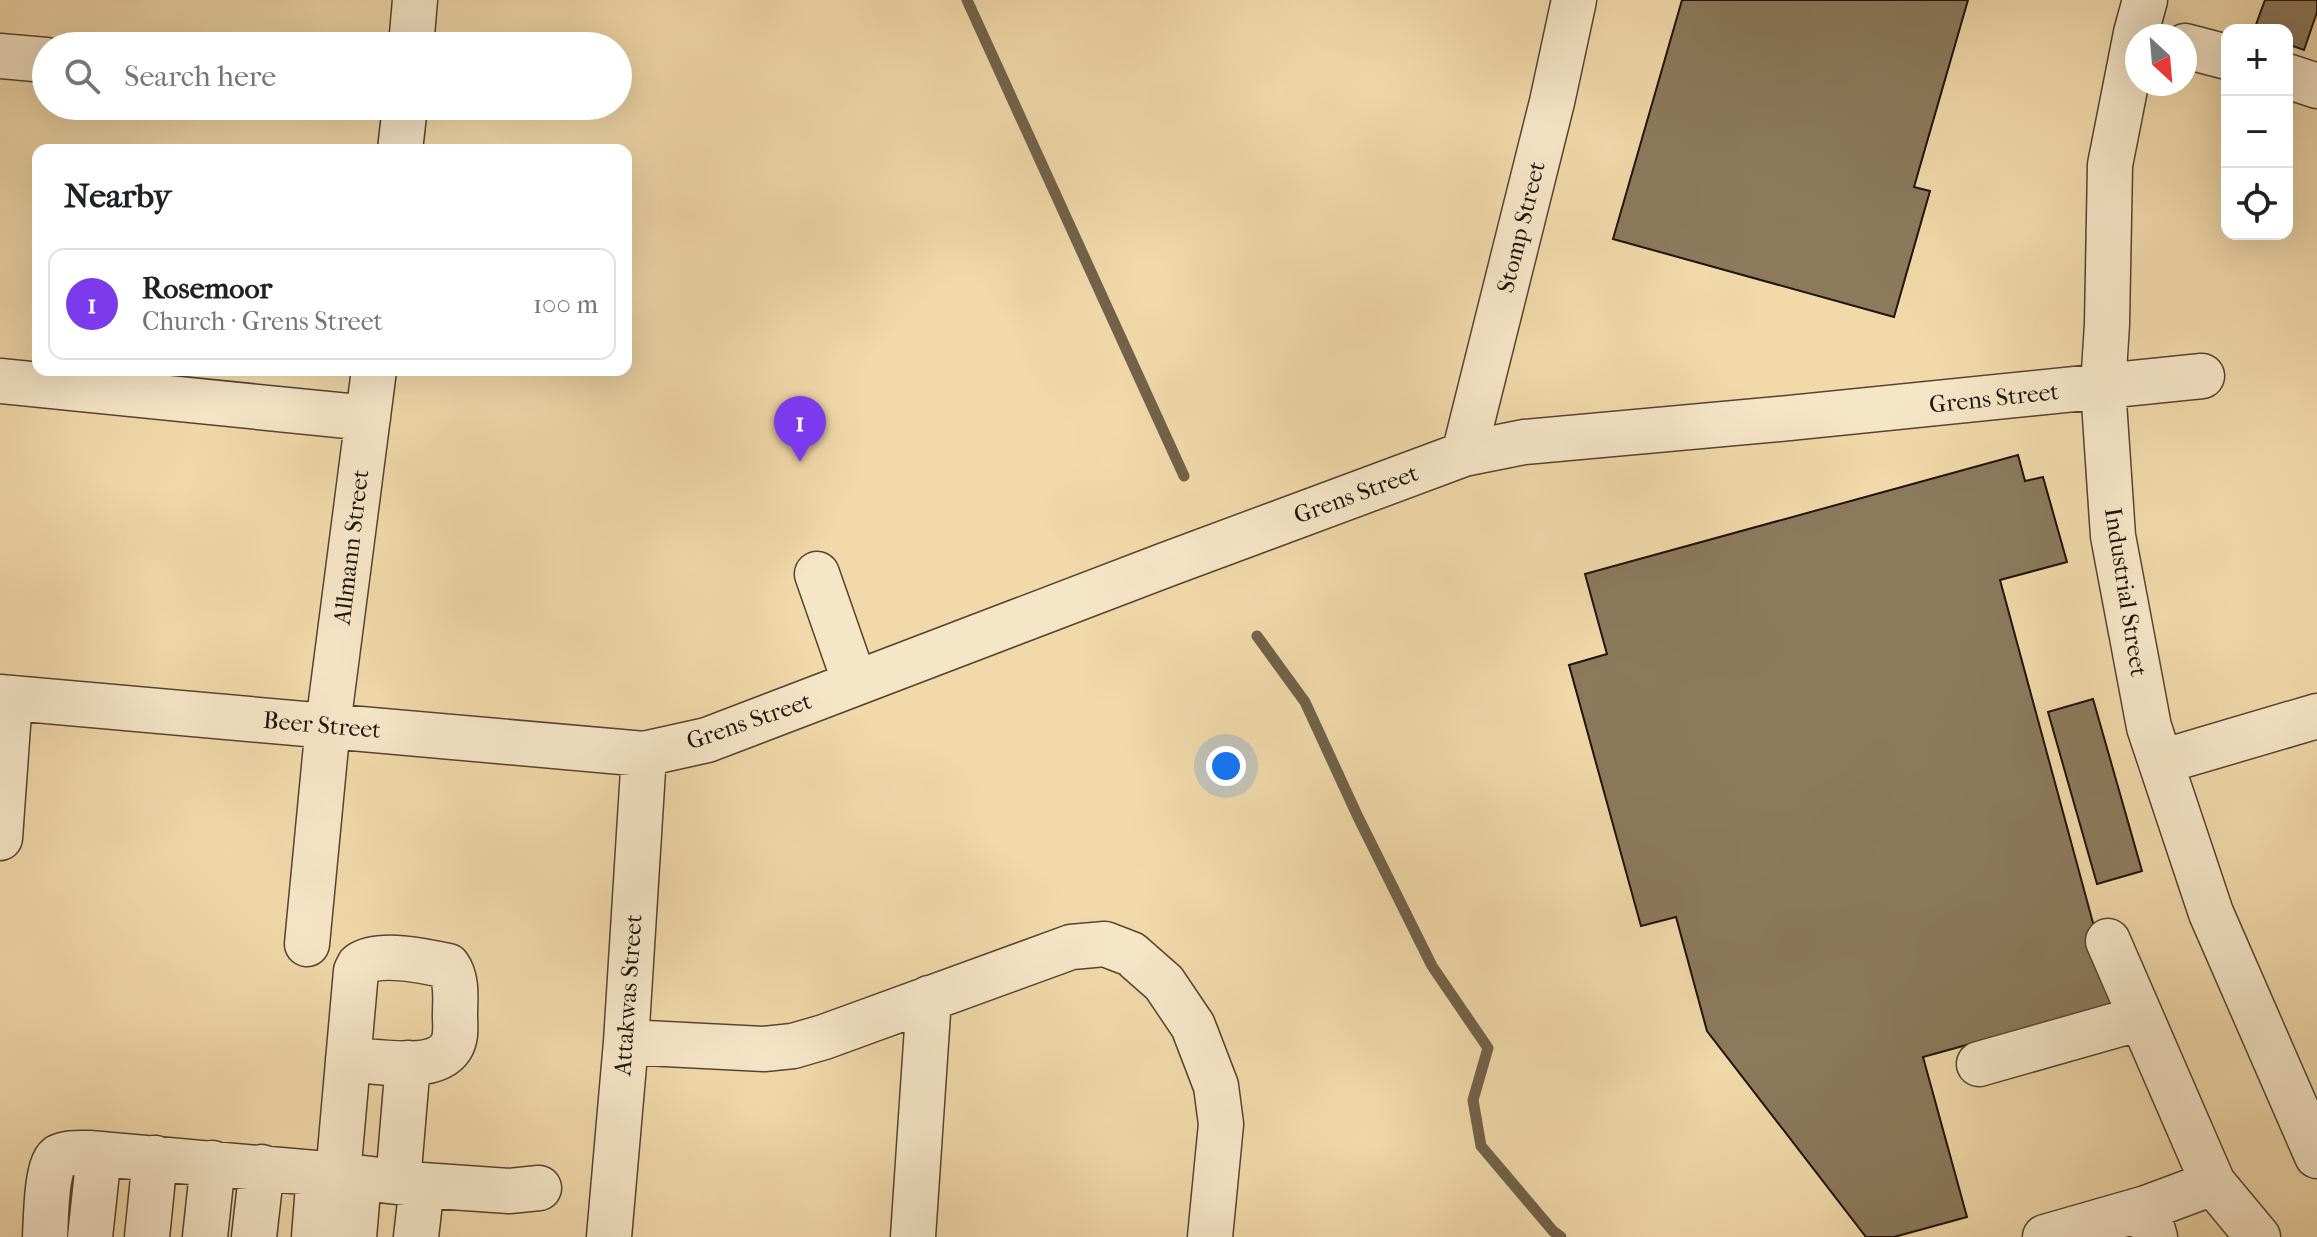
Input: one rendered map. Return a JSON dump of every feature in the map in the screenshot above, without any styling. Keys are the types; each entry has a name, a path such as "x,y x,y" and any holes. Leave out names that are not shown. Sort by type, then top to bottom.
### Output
{"street":[{"path":"412,32 415,0"},
{"name":"Stomp Street","path":"1464,454 1552,102 1574,0"},
{"name":"Industrial Street","path":"2143,23 2110,165 2103,387 2113,536 2149,727 2211,913 2317,1156"},
{"path":"2197,49 2221,55"},
{"path":"0,56 32,59"},
{"path":"2293,78 2317,86"},
{"path":"401,144 403,120"},
{"name":"Allmann Street","path":"307,944 328,725 373,376"},
{"name":"Grens Street","path":"644,754 707,740 1464,454 1524,442 2202,376"},
{"path":"0,381 368,418"},
{"path":"817,574 855,683"},
{"path":"0,838 5,698"},
{"name":"Beer Street","path":"5,698 644,754"},
{"path":"2161,762 2317,716"},
{"name":"Attakwas Street","path":"609,1237 626,1042 644,754"},
{"path":"2108,941 2213,1183 2258,1237"},
{"path":"626,1042 764,1049 793,1046 1071,947 1105,944 1131,954 1164,983 1193,1026 1216,1086 1221,1124 1210,1237"},
{"path":"348,1059 428,1062 451,1048 455,1037 455,980 448,966 418,960 373,959 359,965 348,1059 367,1179 416,1237"},
{"path":"913,1237 929,998"},
{"path":"1979,1064 2141,1018"},
{"path":"354,1237 367,1179 408,1063"},
{"path":"45,1237 53,1163 66,1154 155,1158 509,1191 539,1188"},
{"path":"90,1237 99,1154"},
{"path":"147,1237 155,1158"},
{"path":"205,1237 213,1163"},
{"path":"254,1237 262,1167"},
{"path":"314,1237 367,1179"},
{"path":"2045,1237 2151,1223 2213,1183"}],"building":[{"path":"1682,0 1968,0 1914,187 1930,191 1894,317 1613,239"},
{"path":"2265,0 2317,0 2317,12 2304,50 2293,46 2293,24 2256,24"},
{"path":"2018,455 2025,481 2043,477 2067,562 2000,580 2115,1004 1923,1057 1967,1217 1894,1237 1866,1237 1707,1031 1676,917 1641,926 1569,665 1607,654 1585,574"},
{"path":"2093,699 2142,871 2097,884 2048,712"}],"waterway":[{"path":"967,0 1184,476"},
{"path":"1257,636 1305,702 1432,966 1488,1048 1473,1100 1481,1146 1561,1237"}],"place":[{"name":"Rosemoor","path":"800,462"}]}
